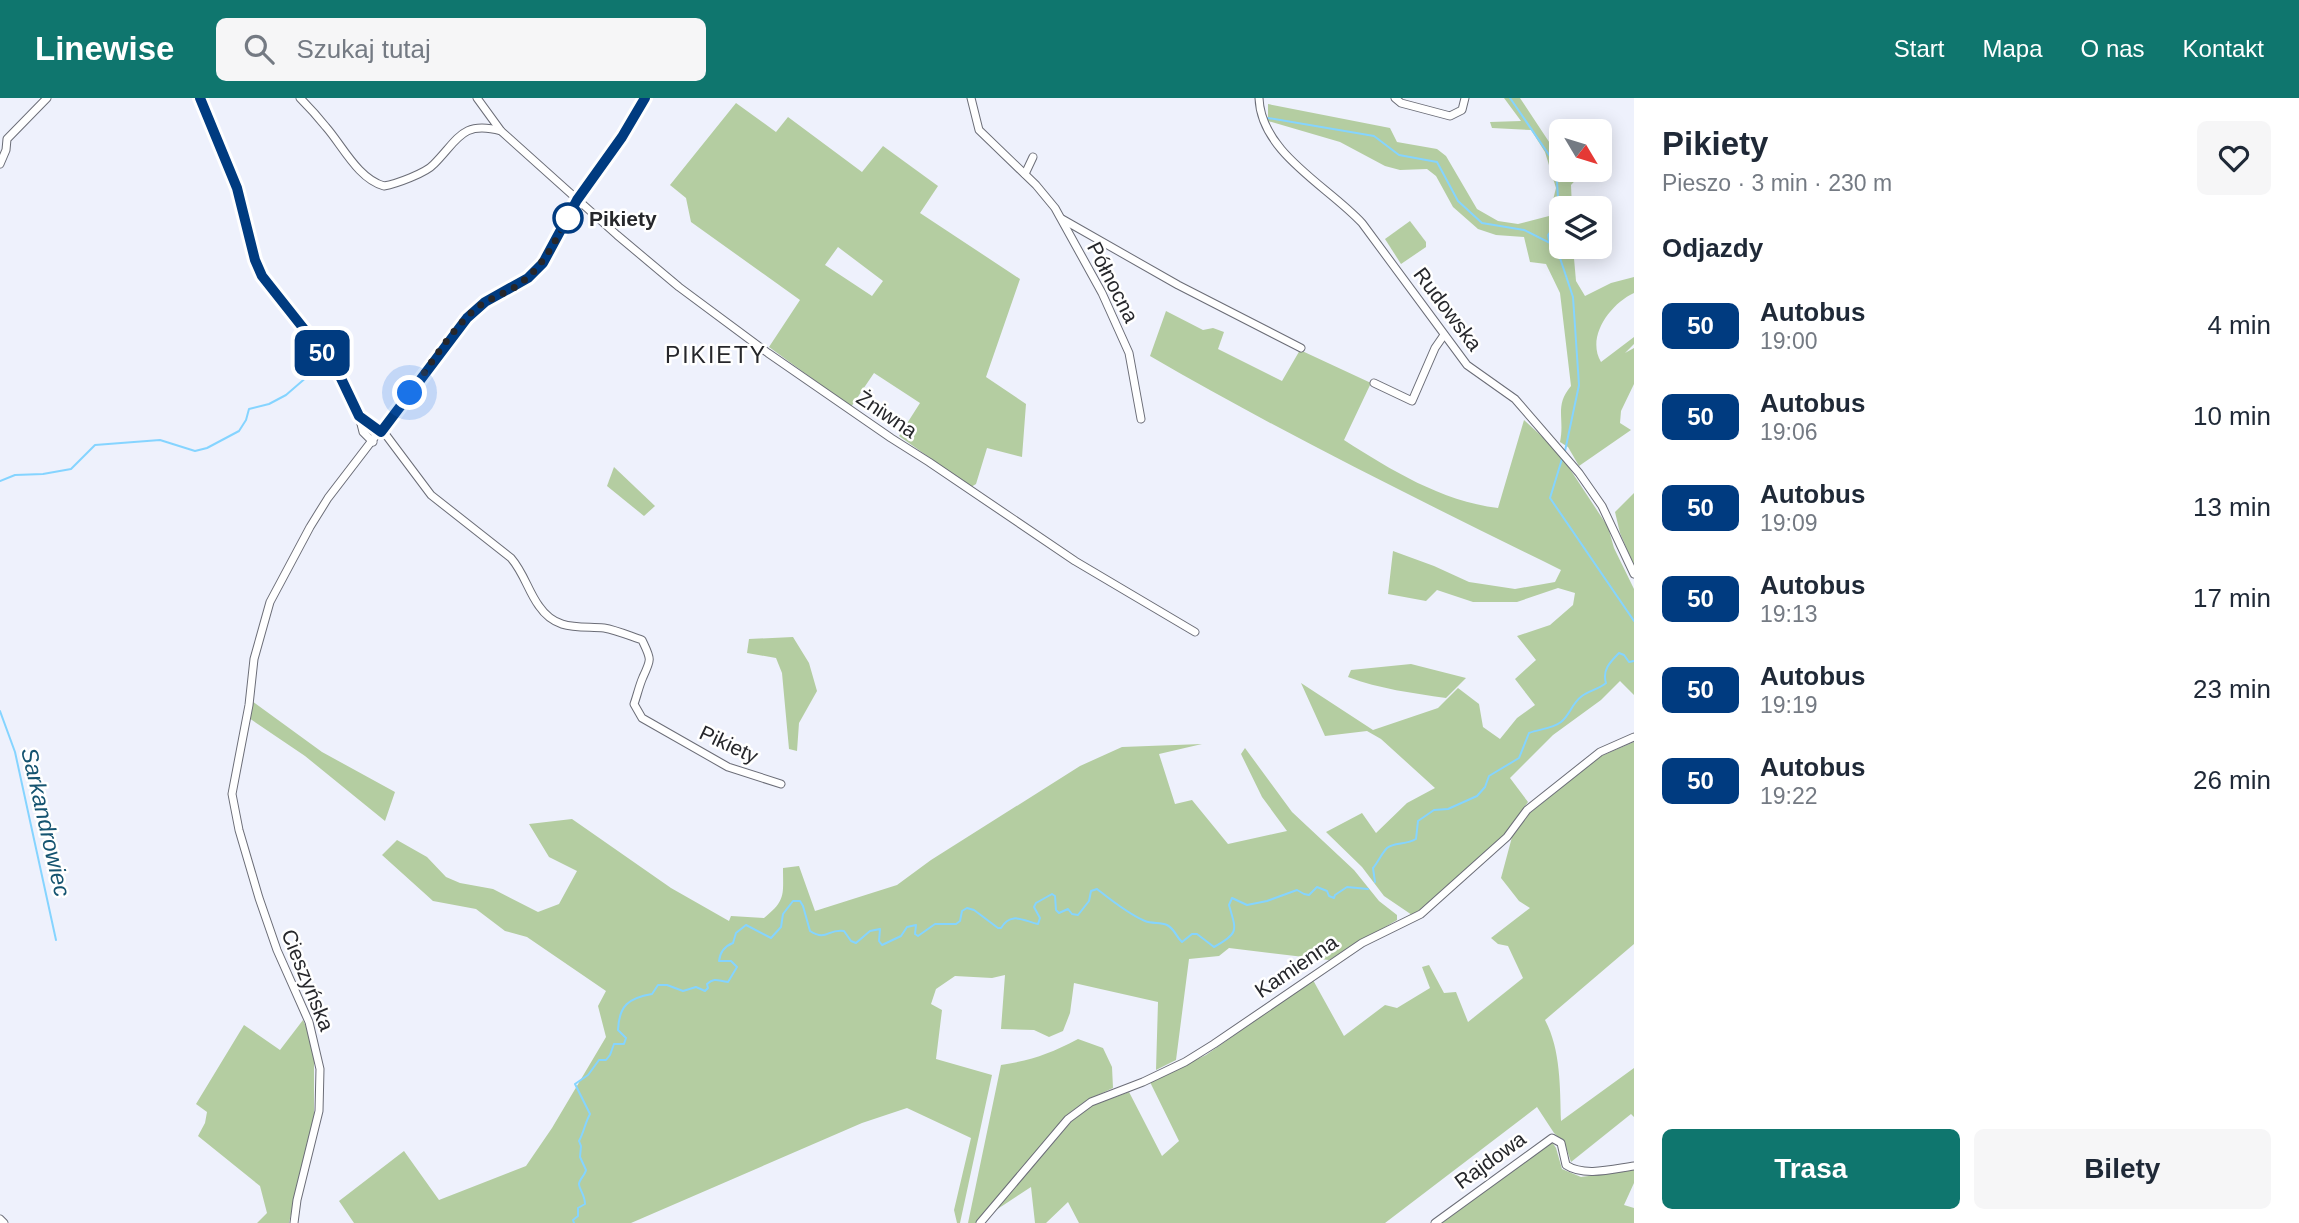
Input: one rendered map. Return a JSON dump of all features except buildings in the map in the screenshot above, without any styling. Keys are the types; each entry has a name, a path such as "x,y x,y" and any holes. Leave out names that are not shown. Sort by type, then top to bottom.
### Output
{"street":[{"path":"0,164 8,139 47,98"},
{"path":"200,98 237,188 255,260 262,276 338,372 359,416 363,432 373,442 467,318 485,302 528,278 543,263 577,200 622,137 645,98"},
{"path":"300,98 365,174 384,186 429,169 460,134 472,128 489,127 501,131"},
{"name":"Żniwna","path":"477,98 501,131 679,287 840,403 1075,561 1195,632"},
{"name":"Północna","path":"971,98 979,130 1045,195 1061,218 1102,293 1129,354 1141,419"},
{"name":"Rudowska","path":"1259,98 1265,124 1278,146 1362,223 1444,335 1475,372 1515,399 1579,472 1602,506 1634,575"},
{"path":"1395,98 1401,103 1450,116 1462,110 1465,98"},
{"path":"1025,174 1033,157"},
{"path":"1061,218 1178,285 1301,348"},
{"path":"1374,383 1412,401 1435,348 1444,335"},
{"path":"359,416 381,432"},
{"name":"Pikiety","path":"381,432 432,495 511,558 550,619 573,628 607,628 642,640 649,654 649,666 634,705 642,718 728,767 781,784"},
{"name":"Cieszyńska","path":"294,1223 319,1111 320,1069 309,1022 277,950 259,898 239,830 232,794 249,705 254,659 270,602 328,498 373,442"},
{"name":"Kamienna","path":"980,1223 1079,1109 1185,1062 1362,943 1421,914 1507,837 1527,810 1600,752 1634,737"},
{"name":"Rajdowa","path":"1435,1223 1552,1138 1561,1143 1566,1165 1573,1170 1582,1172 1634,1166"},
{"path":"0,1219 4,1223"}],"green space":[{"path":"1504,98 1520,98 1549,142 1549,165 1545,152 1531,130 1492,128 1490,122 1521,121"},
{"path":"736,103 776,132 788,117 862,172 883,146 938,186 920,213 1020,279 986,377 1026,404 1022,457 987,448 976,484 971,487 899,436 920,403 874,373 851,407 769,347 800,300 691,222 686,198 670,185","holes":["838,247 883,281 872,296 825,265"]},
{"path":"1268,104 1390,128 1397,142 1437,149 1446,156 1477,209 1498,221 1518,224 1549,216 1549,259 1574,259 1576,281 1585,296 1611,283 1634,277 1634,293 1609,313 1596,342 1601,362 1634,337 1634,344 1625,353 1634,348 1634,384 1621,411 1620,423 1631,430 1579,466 1568,447 1560,442 1561,406 1571,386 1560,293 1546,264 1530,262 1524,237 1496,235 1478,229 1453,207 1436,176 1427,169 1400,170 1385,166 1340,142 1268,121"},
{"path":"1554,182 1574,182 1571,185 1571,196 1554,196"},
{"path":"1410,221 1426,242 1426,247 1401,264 1385,239"},
{"path":"1166,311 1203,330 1213,328 1224,332 1218,349 1282,381 1300,350 1371,383 1344,440 1398,473 1456,499 1498,508 1524,420 1566,463 1608,527 1614,548 1634,589 1634,695 1620,681 1601,700 1553,735 1510,778 1528,802 1505,834 1412,915 1384,896 1362,867 1326,832 1362,813 1376,833 1407,803 1435,788 1381,739 1367,731 1325,736 1301,683 1373,730 1438,708 1458,688 1479,704 1483,727 1500,739 1517,718 1535,705 1515,679 1536,660 1517,636 1550,625 1573,605 1575,593 1558,588 1517,602 1473,602 1437,590 1426,601 1388,594 1393,551 1469,582 1515,589 1555,582 1561,570 1303,440 1150,356"},
{"path":"614,467 655,506 644,516 607,486"},
{"path":"1634,493 1634,566 1620,533 1615,512"},
{"path":"793,637 809,663 817,691 799,723 797,751 789,749 782,673 776,658 747,653 749,639"},
{"path":"1411,664 1466,678 1446,698 1384,688 1348,677 1351,670"},
{"path":"252,701 322,752 395,792 385,821 305,756 249,718"},
{"path":"1634,742 1634,944 1545,1020 1557,1056 1561,1121 1634,1068 1634,1117 1631,1114 1571,1162 1565,1144 1554,1133 1537,1107 1385,1223 1079,1223 1068,1202 1046,1223 1035,1223 1031,1187 996,1210 1072,1121 1093,1105 1129,1092 1162,1156 1179,1141 1150,1082 1206,1055 1313,980 1344,1036 1385,1005 1397,1008 1430,988 1422,967 1429,965 1444,993 1456,992 1468,1022 1523,978 1508,946 1498,944 1491,938 1530,908 1519,901 1501,878 1512,837 1530,813 1601,756"},
{"path":"1202,744 1159,754 1175,804 1192,800 1228,844 1287,831 1262,797 1241,754 1245,748 1292,812 1354,870 1379,901 1397,915 1397,920 1329,960 1229,948 1219,956 1189,959 1176,1060 1156,1070 1158,1002 1074,983 1070,1013 1063,1031 1049,1037 1034,1030 1001,1029 1005,975 992,978 955,976 936,989 931,1004 942,1010 936,1059 992,1075 960,1223 957,1223 954,1210 971,1138 907,1108 862,1123 631,1223 354,1223 339,1201 404,1151 439,1200 526,1166 606,1037 598,1006 606,991 527,937 505,931 476,909 433,901 382,855 397,840 427,857 446,877 460,883 493,889 538,912 559,904 577,871 549,857 529,824 572,819 671,888 729,921 731,916 764,918 782,896 783,868 799,866 815,911 897,885 931,860 1080,766 1122,747"},
{"path":"303,1020 314,1044 314,1115 289,1223 257,1223 267,1213 260,1186 198,1136 207,1112 196,1104 244,1025 280,1050"},
{"path":"1078,1039 1103,1048 1112,1067 1113,1088 1087,1100 1068,1114 977,1223 968,1223 1001,1065 1041,1056"},
{"path":"1552,1142 1562,1169 1581,1177 1634,1170 1634,1183 1624,1205 1634,1208 1634,1223 1442,1223"}],"waterway":[{"path":"1510,98 1556,165 1558,196"},
{"path":"1268,118 1374,136 1399,155 1437,162 1458,201 1482,223 1524,230 1556,246 1573,297 1579,385 1565,451"},
{"path":"1549,234 1549,240"},
{"path":"0,481 15,475 71,469 95,445 160,440 195,451 207,448 239,431 249,409 269,404 286,395 323,363"},
{"path":"1562,459 1550,498 1634,621"},
{"path":"1375,882 1373,868 1383,852 1390,846 1416,839 1418,821 1434,810 1448,809 1477,796 1485,787 1489,776 1519,758 1529,733 1557,724 1579,699 1606,683 1606,670 1619,653 1629,662 1634,661"},
{"name":"Sarkandrowiec","path":"0,711 15,752 56,940"},
{"path":"574,1223 578,1208 585,1204 579,1184 586,1170 580,1157 579,1141 590,1114 575,1084 588,1075 599,1060 606,1060 614,1044 624,1044 626,1038 618,1030 620,1015 626,1004 652,994 658,985 667,985 683,991 696,987 705,991 707,984 712,981 728,982 737,967 731,961 719,961 723,950 733,943 736,933 746,925 771,938 781,927 783,914 793,901 800,901 810,931 816,934 844,931 851,941 856,943 870,931 880,929 879,941 882,945 901,936 907,927 916,925 915,934 918,936 935,924 956,924 960,921 962,911 967,908 974,910 998,928 1013,918 1038,924 1040,918 1034,907 1052,894 1055,896 1056,910 1059,913 1068,909 1072,914 1078,915 1089,901 1091,891 1097,889 1139,918 1170,927 1182,942 1192,934 1197,934 1214,947 1228,938 1234,930 1229,905 1232,898 1247,905 1297,890 1309,895 1317,887 1334,898 1347,887 1368,889"}],"bus line":[{"name":"50","path":"200,98 237,188 257,268 338,372 359,416 381,432 452,335 475,309 528,278 543,263 577,200 622,137 645,98"}],"place":[{"name":"Pikiety","path":"568,218"}],"district":[{"name":"PIKIETY","path":"716,355"}],"route":[{"path":"410,393 452,335 475,309 528,278 543,263 570,214 568,218"}]}
